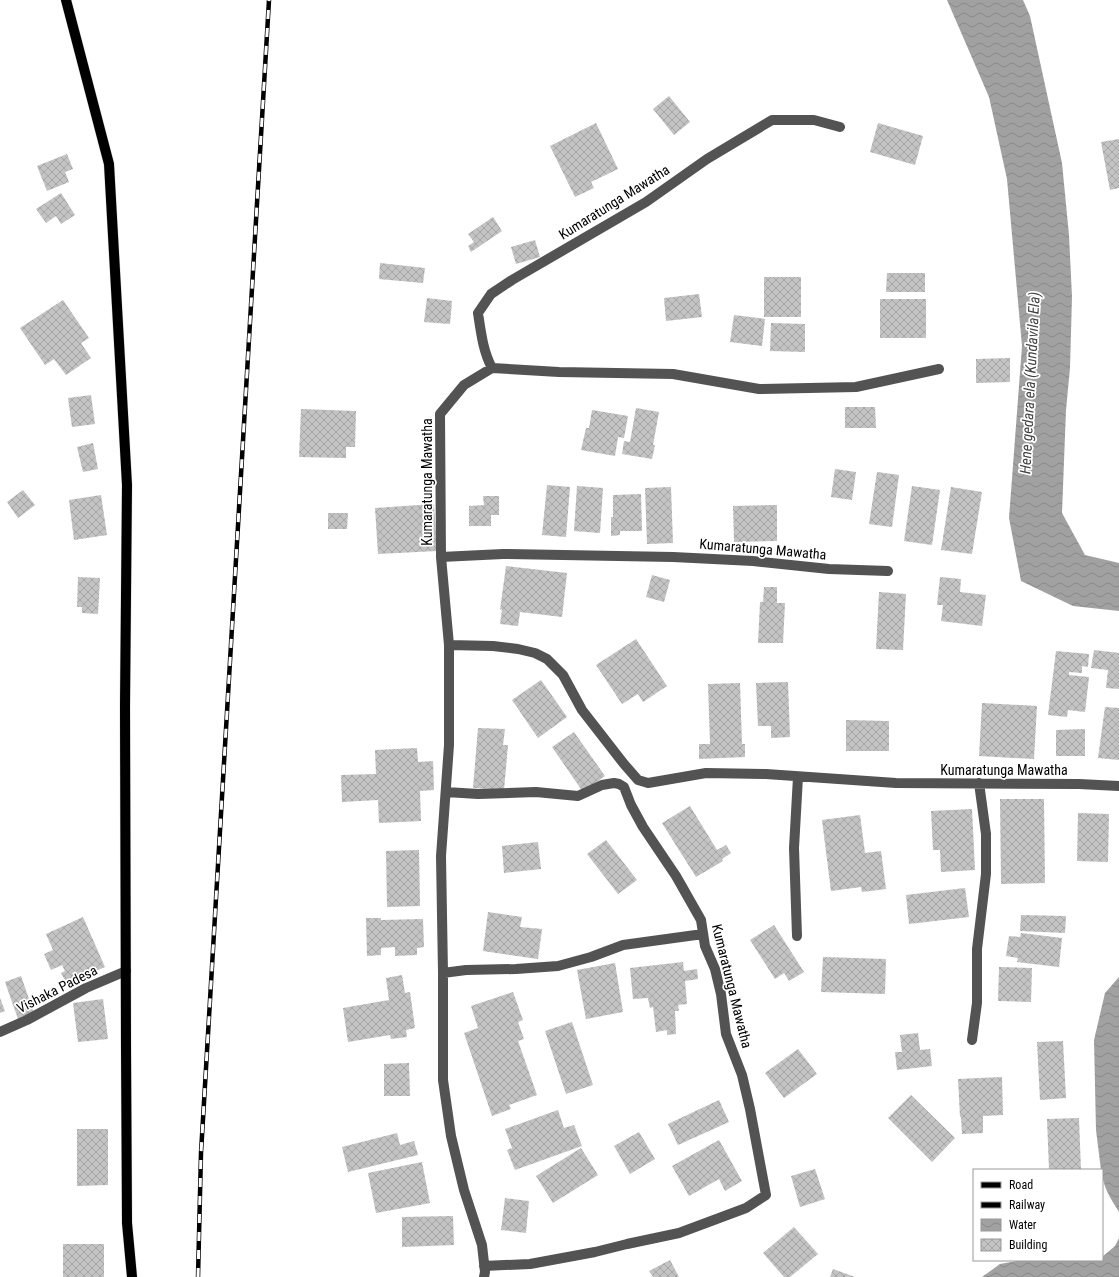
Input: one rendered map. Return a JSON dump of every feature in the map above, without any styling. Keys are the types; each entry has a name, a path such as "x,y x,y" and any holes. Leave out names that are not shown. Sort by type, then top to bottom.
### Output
{"main road":[{"path":"66,0 109,164 127,485 125,706 127,1223 132,1277"}],"street":[{"name":"Kumaratunga Mawatha","path":"840,127 814,120 772,120 707,159 646,202 512,280 491,294 478,313 482,342 492,368 464,384 440,414 441,557 503,554 673,557 753,561 829,569 888,571"},
{"path":"492,368 559,372 673,374 759,389 856,386 939,369"},
{"path":"441,557 449,645 449,745 441,856 443,1080 451,1136 464,1190 482,1245 485,1272 484,1277"},
{"name":"Kumaratunga Mawatha","path":"449,645 518,649 535,653 547,659 563,675 582,710 624,764 638,780 648,783 706,773 766,774 896,783 1079,784 1119,786"},
{"path":"797,936 794,848 798,777"},
{"name":"Kumaratunga Mawatha","path":"446,792 478,794 536,792 578,796 602,785 614,783 624,787 631,805 643,827 676,876 701,920 705,946 715,969 721,994 726,1034 742,1075 766,1195 746,1208 679,1233 595,1252 530,1264 484,1266"},
{"path":"972,1040 977,1003 977,949 986,874 986,834 980,784"},
{"path":"443,973 466,970 516,970 558,966 591,957 623,945 703,934"},
{"name":"Vishaka Padesa","path":"0,1032 27,1020 86,988 126,971"}],"water":[{"name":"Hene gedara ela (Kundavila Ela)","path":"947,0 1023,0 1030,16 1062,163 1069,235 1072,297 1070,368 1066,410 1062,513 1085,555 1119,563 1119,611 1073,606 1021,581 1009,518 1022,346 1007,179 989,97"},
{"path":"1119,977 1119,1212 1108,1192 1103,1178 1103,1169 1101,1169 1096,1130 1094,1040 1105,993"},
{"path":"1119,1238 1119,1277 982,1277 1000,1264 1017,1261 1103,1261 1103,1256 1115,1246"}],"building":[{"path":"669,96 690,122 674,135 653,109"},
{"path":"596,123 618,169 591,182 594,188 575,197 550,146"},
{"path":"878,123 923,136 915,165 870,152"},
{"path":"1119,139 1119,188 1110,190 1101,142"},
{"path":"67,154 73,169 65,172 69,182 47,191 37,166"},
{"path":"61,193 75,215 61,224 56,216 46,223 36,209"},
{"path":"493,217 502,231 471,252 468,246 474,242 468,234"},
{"path":"535,240 540,257 516,264 511,247"},
{"path":"380,263 425,268 423,283 379,279"},
{"path":"887,273 925,273 925,292 886,292"},
{"path":"764,277 801,277 801,317 764,317"},
{"path":"699,294 702,317 666,321 664,298"},
{"path":"427,298 452,301 450,324 424,322"},
{"path":"880,299 926,299 926,338 880,338"},
{"path":"63,300 89,338 81,343 91,358 66,375 54,359 45,365 20,328"},
{"path":"734,315 765,319 762,346 730,342"},
{"path":"771,323 805,324 805,352 770,351"},
{"path":"1010,358 1010,382 976,383 976,359"},
{"path":"91,395 95,424 72,427 68,398"},
{"path":"845,407 875,407 876,428 845,428"},
{"path":"636,408 659,412 652,459 622,454 624,441 630,442"},
{"path":"301,409 356,411 355,447 346,447 346,458 299,457"},
{"path":"592,410 628,416 624,438 618,437 615,456 581,450 586,428 589,428"},
{"path":"93,443 98,469 83,472 77,447"},
{"path":"835,469 856,472 852,500 831,497"},
{"path":"877,472 899,475 892,527 869,524"},
{"path":"547,485 570,487 566,537 542,535"},
{"path":"577,486 603,488 600,533 574,531"},
{"path":"912,486 940,490 932,545 904,541"},
{"path":"671,487 673,543 647,544 645,488"},
{"path":"951,487 982,492 972,554 941,550"},
{"path":"23,490 35,505 18,518 7,502"},
{"path":"641,494 642,531 620,531 620,535 611,536 613,495"},
{"path":"101,495 107,535 74,540 69,500"},
{"path":"483,496 499,496 499,515 491,515 491,526 469,526 469,506 484,505"},
{"path":"434,504 437,551 378,554 375,508"},
{"path":"777,505 777,541 734,542 733,506"},
{"path":"328,513 348,513 347,529 328,529"},
{"path":"506,566 567,573 562,617 520,612 518,626 500,624 502,609 500,610"},
{"path":"652,575 670,580 664,602 646,597"},
{"path":"78,577 100,578 98,614 82,613 82,607 77,607"},
{"path":"940,577 961,579 960,592 986,595 982,626 941,621 943,605 937,605"},
{"path":"764,587 777,587 777,603 785,603 783,643 758,643 760,602 763,602"},
{"path":"879,592 906,594 903,650 876,649"},
{"path":"636,639 667,686 643,702 638,694 622,704 596,665"},
{"path":"1094,650 1119,653 1119,689 1106,688 1108,670 1091,668"},
{"path":"1056,651 1089,654 1088,667 1082,666 1082,673 1069,672 1069,675 1089,677 1085,712 1068,710 1067,717 1048,715"},
{"path":"541,680 567,717 538,738 512,700"},
{"path":"788,682 790,737 771,738 771,726 758,726 756,683"},
{"path":"740,683 742,744 745,744 745,757 699,759 699,744 710,744 708,684"},
{"path":"982,703 1037,706 1034,759 979,756"},
{"path":"1105,707 1119,708 1119,760 1098,758"},
{"path":"846,720 889,721 889,751 846,751"},
{"path":"478,728 505,729 503,745 508,745 504,790 473,788"},
{"path":"1085,729 1085,756 1056,756 1056,730"},
{"path":"574,732 605,776 583,792 552,747"},
{"path":"417,748 418,762 433,761 434,790 420,791 421,821 379,823 378,800 342,802 341,775 376,774 375,750"},
{"path":"1000,799 1044,799 1045,883 1001,884"},
{"path":"690,806 717,850 726,845 731,853 722,859 723,861 696,877 662,823"},
{"path":"972,809 975,870 941,872 940,850 933,850 931,811"},
{"path":"1078,813 1109,814 1108,862 1077,861"},
{"path":"860,815 865,853 881,851 886,889 862,892 861,887 831,891 822,820"},
{"path":"606,840 637,880 618,894 587,854"},
{"path":"538,842 541,869 504,873 502,846"},
{"path":"419,850 420,906 387,907 386,851"},
{"path":"965,888 969,917 909,924 906,895"},
{"path":"488,912 522,917 520,927 542,929 538,959 483,951"},
{"path":"1021,915 1066,916 1065,933 1020,931"},
{"path":"83,917 105,967 67,984 61,973 65,971 62,965 51,970 44,954 53,950 46,934"},
{"path":"366,918 381,918 381,920 423,919 424,947 417,948 417,955 395,956 395,947 381,948 381,955 367,956"},
{"path":"774,925 804,972 789,981 784,973 775,979 750,940"},
{"path":"1021,933 1062,938 1059,967 1017,962 1018,958 1006,956 1009,936 1020,937"},
{"path":"823,957 886,959 885,994 821,992"},
{"path":"683,962 684,971 697,969 698,979 685,981 687,1004 678,1005 679,1011 675,1011 676,1034 667,1035 667,1030 656,1032 653,1007 650,1008 648,998 633,999 630,968"},
{"path":"615,963 623,1012 586,1019 577,970"},
{"path":"999,967 1032,968 1031,1002 998,1001"},
{"path":"402,975 405,993 410,992 415,1028 406,1030 407,1037 391,1039 390,1035 348,1042 343,1008 389,1000 386,978"},
{"path":"21,976 34,1013 18,1019 5,982"},
{"path":"513,992 523,1020 518,1022 524,1039 518,1041 537,1095 509,1105 511,1109 492,1116 464,1033 478,1028 471,1006"},
{"path":"0,998 5,1011 0,1013"},
{"path":"103,999 108,1039 78,1042 73,1003"},
{"path":"572,1022 593,1085 566,1094 545,1031"},
{"path":"918,1033 920,1050 930,1049 932,1066 897,1070 895,1052 902,1052 900,1035"},
{"path":"1063,1041 1066,1098 1040,1100 1037,1042"},
{"path":"798,1049 817,1074 784,1098 765,1073"},
{"path":"409,1063 410,1096 384,1096 384,1064"},
{"path":"1002,1077 1003,1115 983,1116 983,1133 962,1134 958,1079"},
{"path":"911,1095 955,1138 932,1162 888,1118"},
{"path":"719,1100 729,1122 678,1145 668,1124"},
{"path":"558,1110 564,1128 574,1125 582,1146 515,1170 507,1150 512,1148 505,1129"},
{"path":"1079,1118 1081,1169 1049,1169 1047,1119"},
{"path":"77,1129 108,1129 108,1185 77,1186"},
{"path":"639,1132 655,1159 630,1174 614,1146"},
{"path":"397,1133 400,1145 414,1141 418,1155 348,1172 342,1147"},
{"path":"719,1140 742,1181 725,1191 719,1179 689,1196 672,1166"},
{"path":"581,1148 598,1175 553,1203 536,1176"},
{"path":"422,1162 430,1203 376,1213 368,1173"},
{"path":"815,1169 825,1199 800,1207 791,1176"},
{"path":"505,1198 529,1201 526,1233 501,1230"},
{"path":"453,1216 454,1245 402,1247 402,1217"},
{"path":"794,1227 818,1254 790,1277 784,1277 763,1253"},
{"path":"63,1244 104,1244 104,1277 63,1277"},
{"path":"670,1260 679,1277 653,1277 649,1271"},
{"path":"833,1269 855,1277 830,1277"}],"railway":[{"path":"198,1277 201,1153 269,0"}]}
